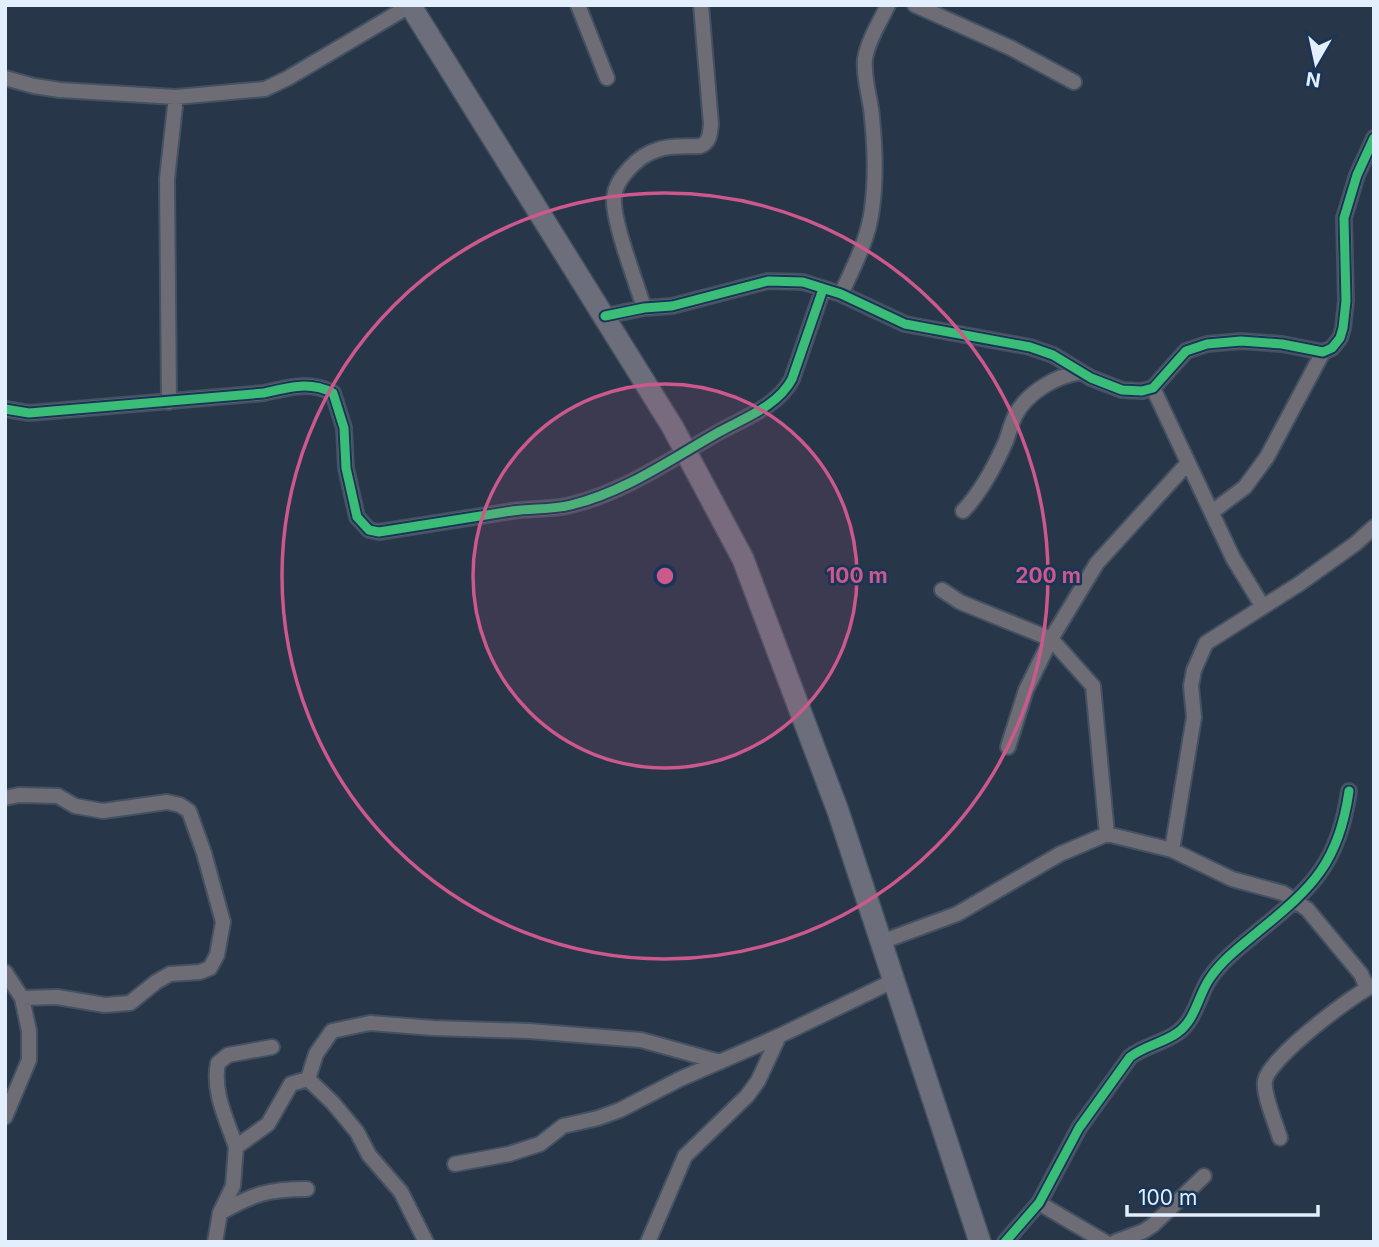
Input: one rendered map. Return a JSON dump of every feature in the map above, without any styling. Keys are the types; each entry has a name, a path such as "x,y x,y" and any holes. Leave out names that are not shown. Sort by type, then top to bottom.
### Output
{"main road":[{"path":"410,5 606,316 686,450 743,559 838,811 980,1242"}],"street":[{"path":"5,78 60,90 176,97 265,89 410,5"},
{"path":"578,5 607,78"},
{"path":"644,308 617,220 614,199 616,186 633,165 654,150 700,146 705,145 709,139 711,124 701,5"},
{"path":"841,294 864,245 870,225 873,205 872,118 865,71 866,58 888,5"},
{"path":"915,5 1021,53 1074,82"},
{"path":"169,402 167,179 176,97"},
{"path":"606,316 644,308 672,306 768,281 803,282 841,294 905,324 1030,347 1053,355 1081,372 1122,390 1142,391 1153,388 1186,351 1207,344 1241,341 1282,344 1323,352 1332,348 1340,338 1343,328 1346,300 1343,218 1357,175 1374,138"},
{"path":"5,409 29,413 264,393 297,385 321,387 333,393 344,428 346,468 357,517 369,530 379,532 571,505 642,478 686,450 774,402 787,389 823,289"},
{"path":"1212,512 1245,487 1267,457 1323,352"},
{"path":"963,510 983,486 1023,404 1053,379 1081,372"},
{"path":"1153,388 1233,558 1263,607"},
{"path":"1008,747 1026,690 1051,639 1097,563 1187,464"},
{"path":"1172,850 1194,717 1191,686 1194,670 1206,643 1355,544 1374,527"},
{"path":"942,590 960,602 1051,639 1093,687 1097,703 1107,834"},
{"path":"1006,1242 1039,1203 1079,1128 1130,1057 1137,1051 1177,1033 1189,1021 1209,979 1234,952 1296,901 1328,864 1346,810 1349,791"},
{"path":"5,798 19,795 58,796 75,806 103,811 167,802 180,805 189,811 223,922 218,955 210,968 200,972 170,974 130,1003 104,1005 57,998 22,998"},
{"path":"881,942 957,914 1060,854 1107,834 1172,850 1232,878 1283,893 1307,909 1371,987 1298,1039 1268,1073 1266,1092 1280,1139"},
{"path":"5,972 22,998 29,1031 29,1060 5,1117"},
{"path":"455,1164 526,1150 540,1144 563,1126 620,1110 893,981"},
{"path":"308,1079 316,1054 332,1031 370,1023 520,1030 641,1040 720,1062"},
{"path":"648,1242 685,1156 747,1096 758,1081 779,1035"},
{"path":"215,1242 220,1213 233,1186 236,1147 218,1095 218,1063 228,1055 272,1047"},
{"path":"236,1147 268,1124 291,1084 308,1079"},
{"path":"308,1079 333,1102 357,1132 369,1155 401,1192 426,1242"},
{"path":"1115,1242 1153,1225 1204,1176"},
{"path":"220,1213 249,1196 307,1189"},
{"path":"1039,1203 1105,1242"}],"cycle path":[{"path":"605,316 644,308 672,306 768,281 803,282 841,294 905,324 1030,347 1053,355 1091,378 1122,390 1142,391 1153,388 1186,351 1207,344 1241,341 1282,344 1323,352 1332,348 1340,338 1343,328 1346,301 1344,218 1357,175 1374,138"},
{"path":"5,409 29,413 264,393 299,386 316,387 333,393 344,428 346,468 357,517 369,530 379,532 512,511 564,507 629,483 760,410 778,397 792,379 823,289"},
{"path":"1005,1242 1039,1203 1079,1128 1130,1057 1183,1028 1193,1014 1210,978 1221,965 1295,900 1321,871 1338,837 1349,791"}]}
